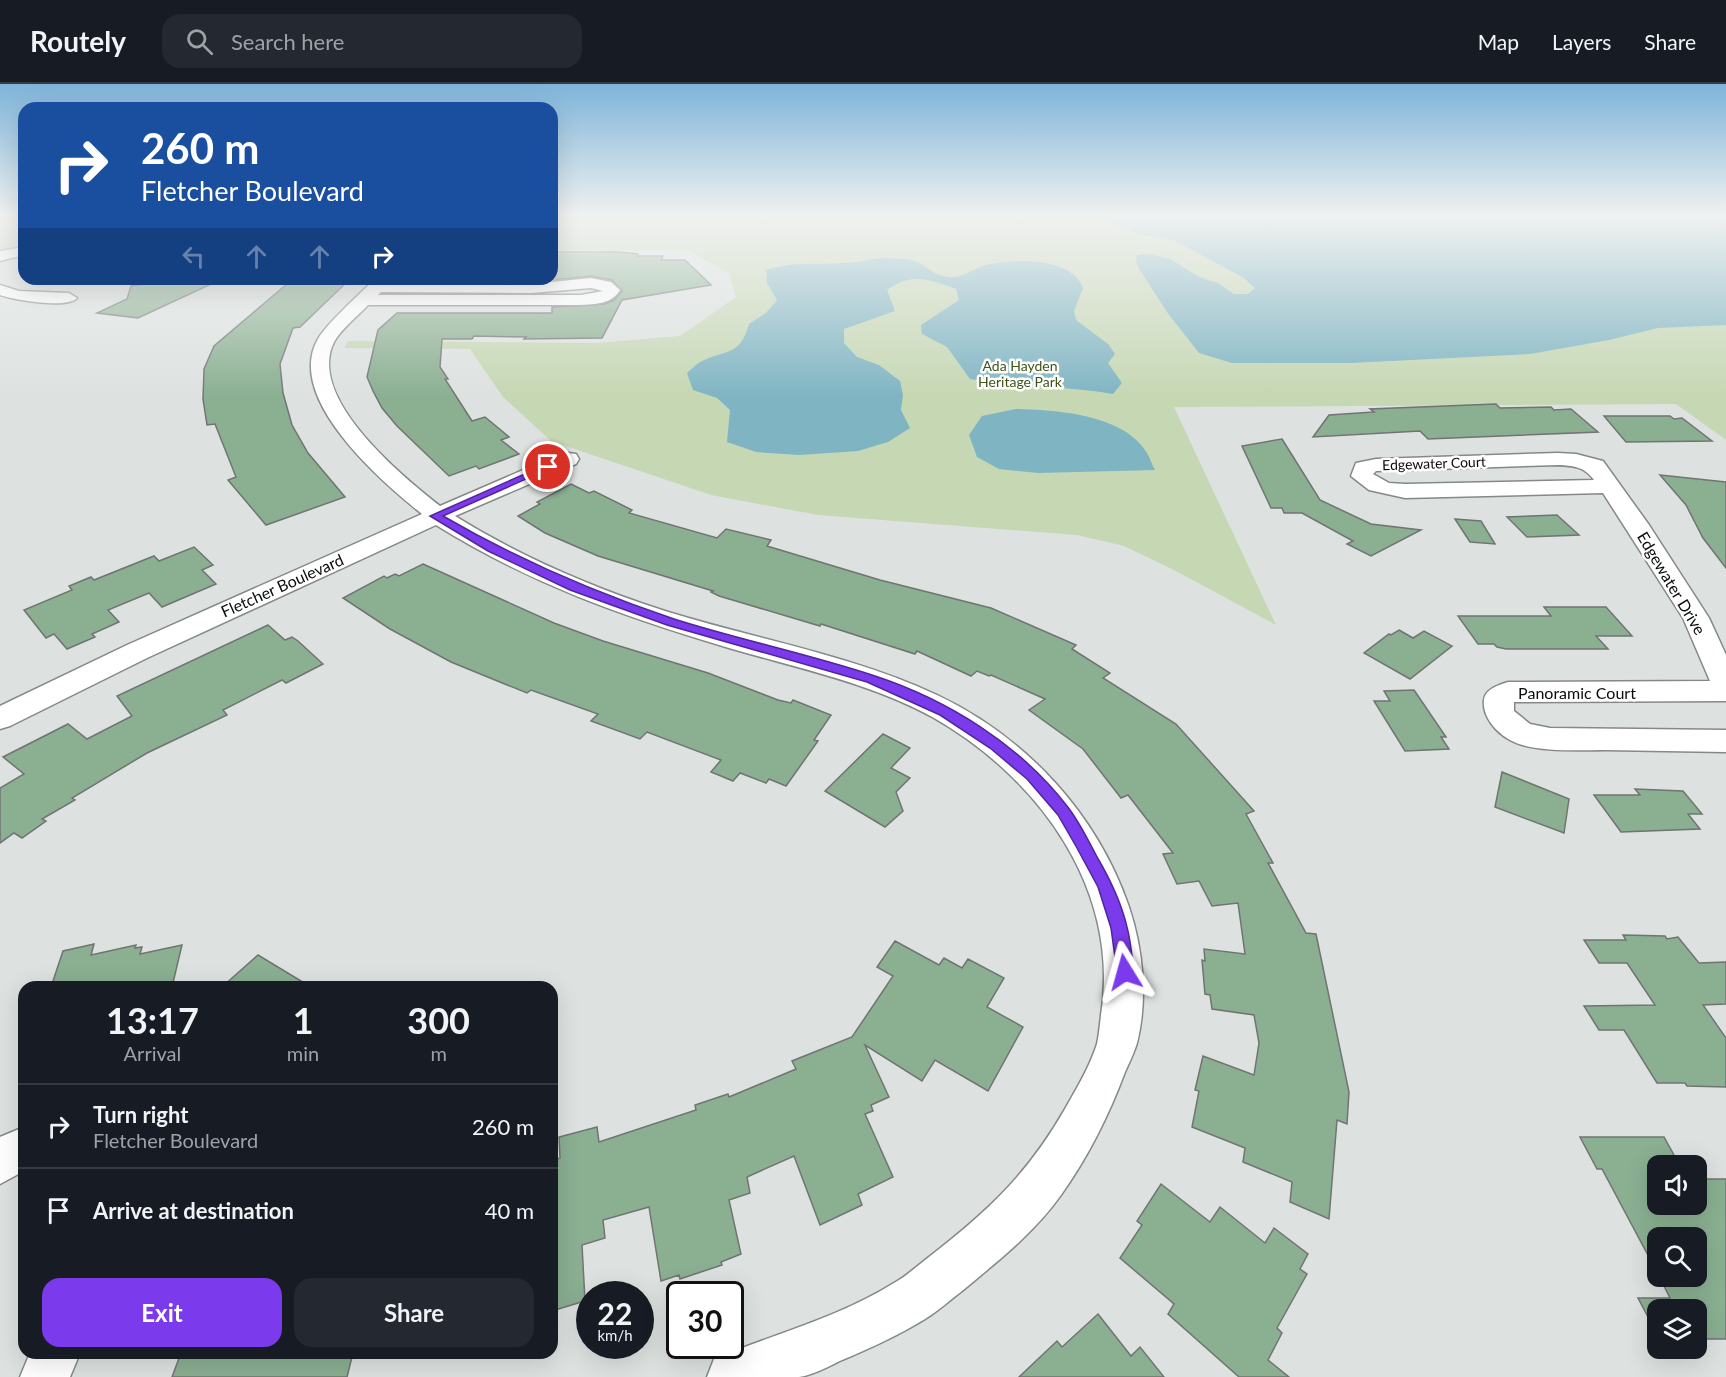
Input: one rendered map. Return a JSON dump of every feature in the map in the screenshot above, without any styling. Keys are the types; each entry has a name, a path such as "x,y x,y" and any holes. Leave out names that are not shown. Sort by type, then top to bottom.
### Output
{"street":[{"path":"375,288 581,300 598,299 609,295 612,290 606,285 594,283 556,288 375,288 326,340 321,351 325,393 339,420 392,480 435,516 492,549 574,587 671,622 872,679 945,712 995,744 1032,776 1063,811 1105,886 1119,928 1125,972 1124,1016 1110,1071 1080,1125 1044,1182 990,1239 907,1304 822,1345 732,1377"},
{"path":"0,290 17,296 69,298"},
{"name":"Fletcher Boulevard","path":"0,719 76,679 435,516 568,459"},
{"name":"Edgewater Court","path":"1558,459 1576,460 1594,466 1608,486 1405,491 1385,490 1372,485 1362,476 1364,468 1376,465 1558,459"},
{"name":"Edgewater Drive","path":"1608,486 1637,525 1696,618 1726,686"},
{"name":"Panoramic Court","path":"1726,692 1508,692 1498,699 1500,715 1521,733 1550,740 1726,741"},
{"path":"0,1162 5,1157 18,1152"},
{"path":"45,1377 52,1359"}],"green space":[{"name":"Ada Hayden Heritage Park","path":"730,277 1726,277 1726,440 1676,404 1174,407 1276,625 1124,546 1077,535 818,515 711,495 551,441 503,397 470,349 344,348 348,341 597,343 680,336 736,297"}],"water":[{"path":"767,277 1076,277 1083,288 1074,311 1076,320 1108,344 1115,354 1108,363 1122,383 1113,394 970,379 947,347 922,334 921,325 959,300 956,289 938,282 913,279 896,284 887,290 895,311 844,329 844,343 857,357 879,365 900,381 903,395 901,410 910,428 888,442 858,451 799,455 756,452 727,442 730,410 717,398 693,390 687,373 702,361 732,350 742,342 749,324 766,313 777,300 767,283"},
{"path":"1145,277 1200,277 1218,283 1234,294 1248,294 1255,288 1244,278 1726,277 1726,325 1658,328 1609,340 1530,354 1351,363 1232,363 1199,353 1167,312"},
{"path":"1016,409 1069,413 1106,422 1136,440 1147,453 1155,470 1038,473 999,469 977,457 969,435 982,416"}],"building":[{"path":"598,277 703,277 711,285 622,300 602,338 524,339 526,337 474,336 472,339 442,339 440,367 448,379 445,379 472,421 485,417 509,437 501,440 519,454 479,469 476,466 449,476 397,426 382,408 373,391 367,377 378,330 397,313 552,313 552,307 604,304 614,300 622,291 612,280"},
{"path":"209,285 138,318 97,313 127,299 131,286"},
{"path":"286,285 344,285 300,327 293,328 280,364 283,393 292,425 308,453 345,497 266,525 228,480 236,477 215,424 207,425 203,399 204,369 214,346"},
{"path":"1496,404 1500,408 1571,409 1598,432 1428,439 1420,431 1313,437 1329,415 1374,412 1370,409"},
{"path":"1604,416 1682,418 1712,441 1626,442"},
{"path":"1282,439 1320,500 1371,524 1421,530 1371,556 1347,544 1353,541 1302,513 1284,513 1282,508 1271,508 1242,446"},
{"path":"1660,475 1726,482 1726,568 1703,538 1686,505"},
{"path":"571,484 589,493 594,491 632,510 629,513 717,538 726,529 771,540 767,546 880,580 991,608 1076,645 1072,649 1110,673 1103,678 1176,724 1254,811 1246,814 1273,863 1268,863 1306,933 1316,934 1349,1092 1347,1124 1337,1120 1329,1219 1290,1202 1292,1182 1243,1162 1245,1148 1192,1127 1199,1091 1195,1090 1203,1056 1254,1075 1259,1043 1254,1015 1212,1009 1210,995 1205,994 1202,960 1205,961 1204,949 1245,954 1238,903 1212,906 1199,881 1177,884 1163,854 1173,853 1128,795 1121,798 1083,749 1029,710 1045,699 991,675 977,671 971,676 917,651 915,654 821,624 820,626 719,596 711,592 713,591 598,556 545,533 518,516 540,504 537,502"},
{"path":"1557,515 1579,535 1527,537 1507,517"},
{"path":"1455,519 1481,521 1495,544 1470,542"},
{"path":"194,547 213,565 202,570 216,584 162,607 149,593 108,610 119,622 92,634 95,637 67,649 54,634 46,638 24,610 72,590 69,586 91,577 94,580 154,556 159,561"},
{"path":"423,564 554,623 603,641 708,673 778,700 791,703 793,700 831,715 814,740 818,741 786,786 769,779 766,783 740,773 733,781 711,772 721,760 647,732 640,739 591,721 598,714 531,690 527,693 451,662 390,629 343,598 384,576 387,578 395,574 399,576"},
{"path":"1544,607 1606,607 1632,636 1596,636 1608,649 1506,649 1494,644 1478,644 1458,616 1551,616"},
{"path":"268,625 285,640 292,637 298,641 323,664 286,683 282,680 223,710 227,715 147,753 72,798 75,800 42,819 46,821 22,838 14,833 0,843 0,788 24,774 3,757 68,724 87,739 132,716 117,696"},
{"path":"1399,630 1413,638 1424,631 1452,646 1410,679 1364,653 1389,634"},
{"path":"1414,690 1446,737 1441,737 1449,749 1405,751 1374,701 1390,701 1384,691"},
{"path":"883,734 910,748 891,768 910,778 896,792 903,811 885,827 825,791"},
{"path":"1502,772 1569,799 1564,833 1495,807"},
{"path":"1635,789 1683,791 1702,814 1688,814 1700,829 1621,832 1594,795 1640,795"},
{"path":"1623,935 1665,936 1667,939 1678,937 1699,963 1726,962 1726,1004 1703,1005 1726,1038 1726,1087 1657,1083 1624,1030 1599,1030 1584,1006 1655,1005 1627,963 1599,963 1584,940 1626,940"},
{"path":"895,941 939,965 944,958 962,968 968,959 1004,978 987,1007 1023,1027 988,1091 935,1060 922,1081 865,1045 889,1097 871,1105 873,1111 865,1114 893,1177 858,1194 862,1205 820,1225 794,1156 747,1177 750,1193 729,1200 741,1254 721,1262 722,1265 680,1279 679,1275 661,1281 649,1207 603,1220 605,1238 582,1245 584,1281 576,1281 576,1304 558,1309 559,1137 597,1127 599,1142 696,1110 695,1105 728,1094 729,1097 796,1069 792,1061 852,1037 893,976 877,967"},
{"path":"94,944 91,955 136,945 135,948 142,947 140,954 182,945 173,981 53,981 63,951"},
{"path":"258,955 301,981 229,981"},
{"path":"1580,1137 1664,1137 1674,1155 1647,1155 1647,1215 1707,1215 1707,1179 1726,1179 1726,1339 1707,1339 1707,1299 1647,1299 1647,1315 1638,1298 1670,1298 1664,1287 1707,1287 1707,1227 1647,1227 1647,1253 1602,1169 1597,1169"},
{"path":"1161,1184 1210,1222 1220,1207 1265,1243 1274,1228 1308,1254 1300,1269 1307,1274 1277,1328 1282,1333 1268,1360 1289,1377 1239,1377 1168,1314 1174,1304 1120,1258 1142,1225 1137,1221"},
{"path":"1098,1314 1131,1356 1140,1347 1164,1377 1019,1377 1057,1341 1062,1347"},
{"path":"179,1359 352,1359 347,1377 172,1377"}],"route":[{"path":"548,467 435,516 492,549 574,587 671,622 872,679 945,712 995,744 1032,776 1063,811 1083,844 1105,886 1119,928 1125,972"}]}
